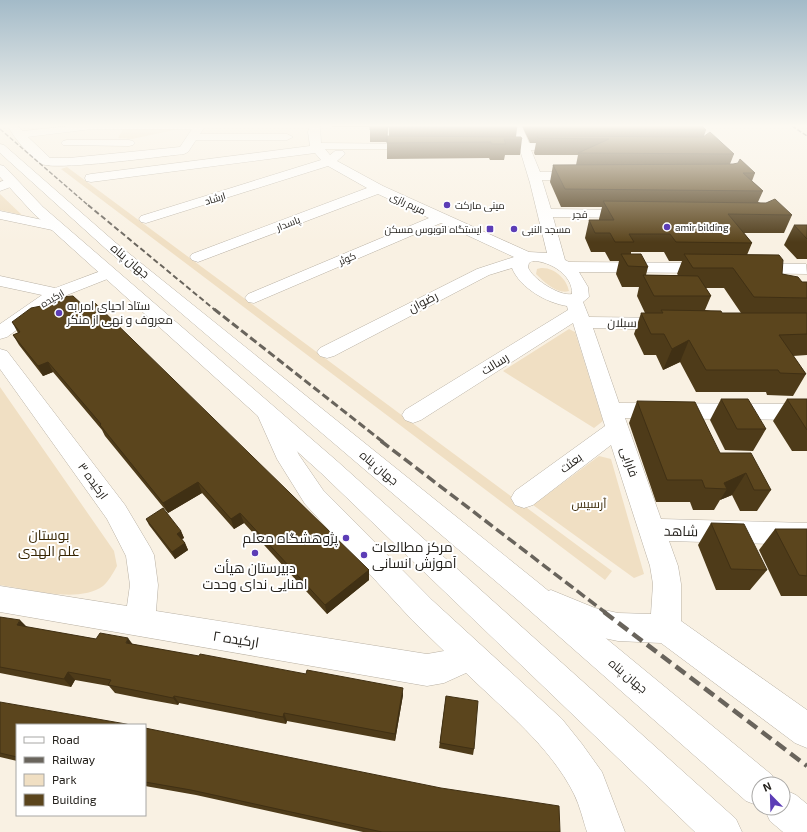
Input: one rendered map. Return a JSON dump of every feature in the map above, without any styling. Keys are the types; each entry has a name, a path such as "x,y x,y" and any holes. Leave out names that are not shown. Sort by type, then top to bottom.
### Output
{"street":[{"name":"جهان پناه","path":"20,165 111,246 530,593 751,781"},
{"path":"91,178 190,165"},
{"name":"ارشاد","path":"146,219 320,165"},
{"name":"مریم رازی","path":"334,165 378,189 524,259"},
{"path":"531,165 561,264 576,279 581,291 578,312"},
{"path":"534,176 590,176"},
{"name":"جهان پناه","path":"4,180 329,467 723,832"},
{"name":"پاسدار","path":"198,257 378,189"},
{"path":"0,214 57,227"},
{"name":"فجر","path":"546,214 640,214"},
{"name":"کوثر","path":"254,298 440,218"},
{"path":"524,259 541,256 561,264 806,269"},
{"name":"سبلان","path":"524,259 520,270 533,283 554,298 578,312 682,324"},
{"name":"رضوان","path":"327,352 483,272 524,259"},
{"name":"ارکیده","path":"0,333 56,293 109,273"},
{"path":"0,281 56,293"},
{"name":"رسالت","path":"413,416 578,312"},
{"name":"فارابی","path":"578,312 664,566 667,584 666,628"},
{"name":"ارکیده ۳","path":"0,355 116,512 140,555 144,585 140,623"},
{"path":"614,419 807,412"},
{"path":"268,414 289,459 314,498 374,562 469,655 550,731 570,756 589,785 606,832"},
{"name":"بعثت","path":"524,498 614,419"},
{"name":"شاهد","path":"652,530 807,534"},
{"path":"530,593 574,614 601,624 666,628 807,731"},
{"name":"ارکیده ۲","path":"0,599 427,670 439,669 451,665 469,655"},
{"path":"791,815 807,828"}],"green space":[{"path":"67,167 612,571 605,580 61,169"},
{"path":"0,194 22,215 0,210"},
{"path":"537,269 551,269 563,278 569,291 560,291 547,284 536,274"},
{"path":"569,329 575,332 603,421 594,428 503,371"},
{"name":"بوستان علم الهدی","path":"0,387 114,551 117,566 105,584 93,591 67,595 38,592 0,585"},
{"name":"آرسیس","path":"599,456 611,459 644,574 634,578 533,505"}],"building":[{"path":"553,165 746,165 755,173 743,173 763,191 565,189"},
{"path":"775,199 792,215 728,214 752,243 676,242 670,234 629,234 634,242 615,242 610,233 595,233 589,220 614,220 603,201 766,203"},
{"path":"794,225 807,225 807,239"},
{"path":"621,254 641,254 648,267 628,266"},
{"path":"684,254 779,255 783,260 782,274 798,277 802,282 807,282 807,298 754,297 733,268 693,268"},
{"path":"643,275 698,276 711,296 654,296"},
{"path":"73,296 85,307 95,303 369,570 325,605 240,513 231,519 198,482 163,503 100,425 101,424 48,362 38,366 13,335 20,332 12,322 31,308 55,301 60,297"},
{"path":"661,310 721,311 722,313 807,313 807,334 779,335 806,374 780,373 778,370 706,370 689,340 672,349 664,334 651,334 641,313 663,313"},
{"path":"721,399 748,399 766,429 737,429"},
{"path":"787,399 807,399 807,430"},
{"path":"637,401 695,402 720,453 751,453 771,490 754,490 746,473 724,483 727,489 705,488 702,480 667,480"},
{"path":"163,508 181,531 177,534 185,543 172,552 146,519"},
{"path":"711,523 744,524 767,570 731,569"},
{"path":"775,529 807,529 807,576 799,575"},
{"path":"0,617 20,620 17,625 96,639 100,633 128,638 126,643 199,656 200,654 306,674 307,670 403,688 395,734 284,713 283,717 174,696 173,698 108,685 111,680 68,672 64,679 0,667"},
{"path":"446,696 478,701 474,749 440,743"},
{"path":"0,702 124,724 16,724 16,757 0,753"},
{"path":"146,728 441,788 559,806 560,832 382,832 191,790 146,782"}],"railway":[{"path":"41,165 89,206"},
{"path":"88,205 215,310"},
{"path":"214,309 383,442"},
{"path":"381,441 606,613"},
{"path":"604,612 807,766"}],"place":[{"name":"مینی مارکت","path":"447,205"},
{"name":"amir bilding","path":"667,227"},
{"name":"ایستگاه اتوبوس مسکن","path":"490,229"},
{"name":"مسجد النبی","path":"514,229"},
{"name":"ستاد احیای امر به معروف و نهی از منکر","path":"59,313"},
{"name":"پژوهشگاه معلم","path":"346,538"},
{"name":"دبیرستان هیأت امنایی ندای وحدت","path":"255,553"},
{"name":"مرکز مطالعات آموزش انسانی","path":"364,555"}]}
